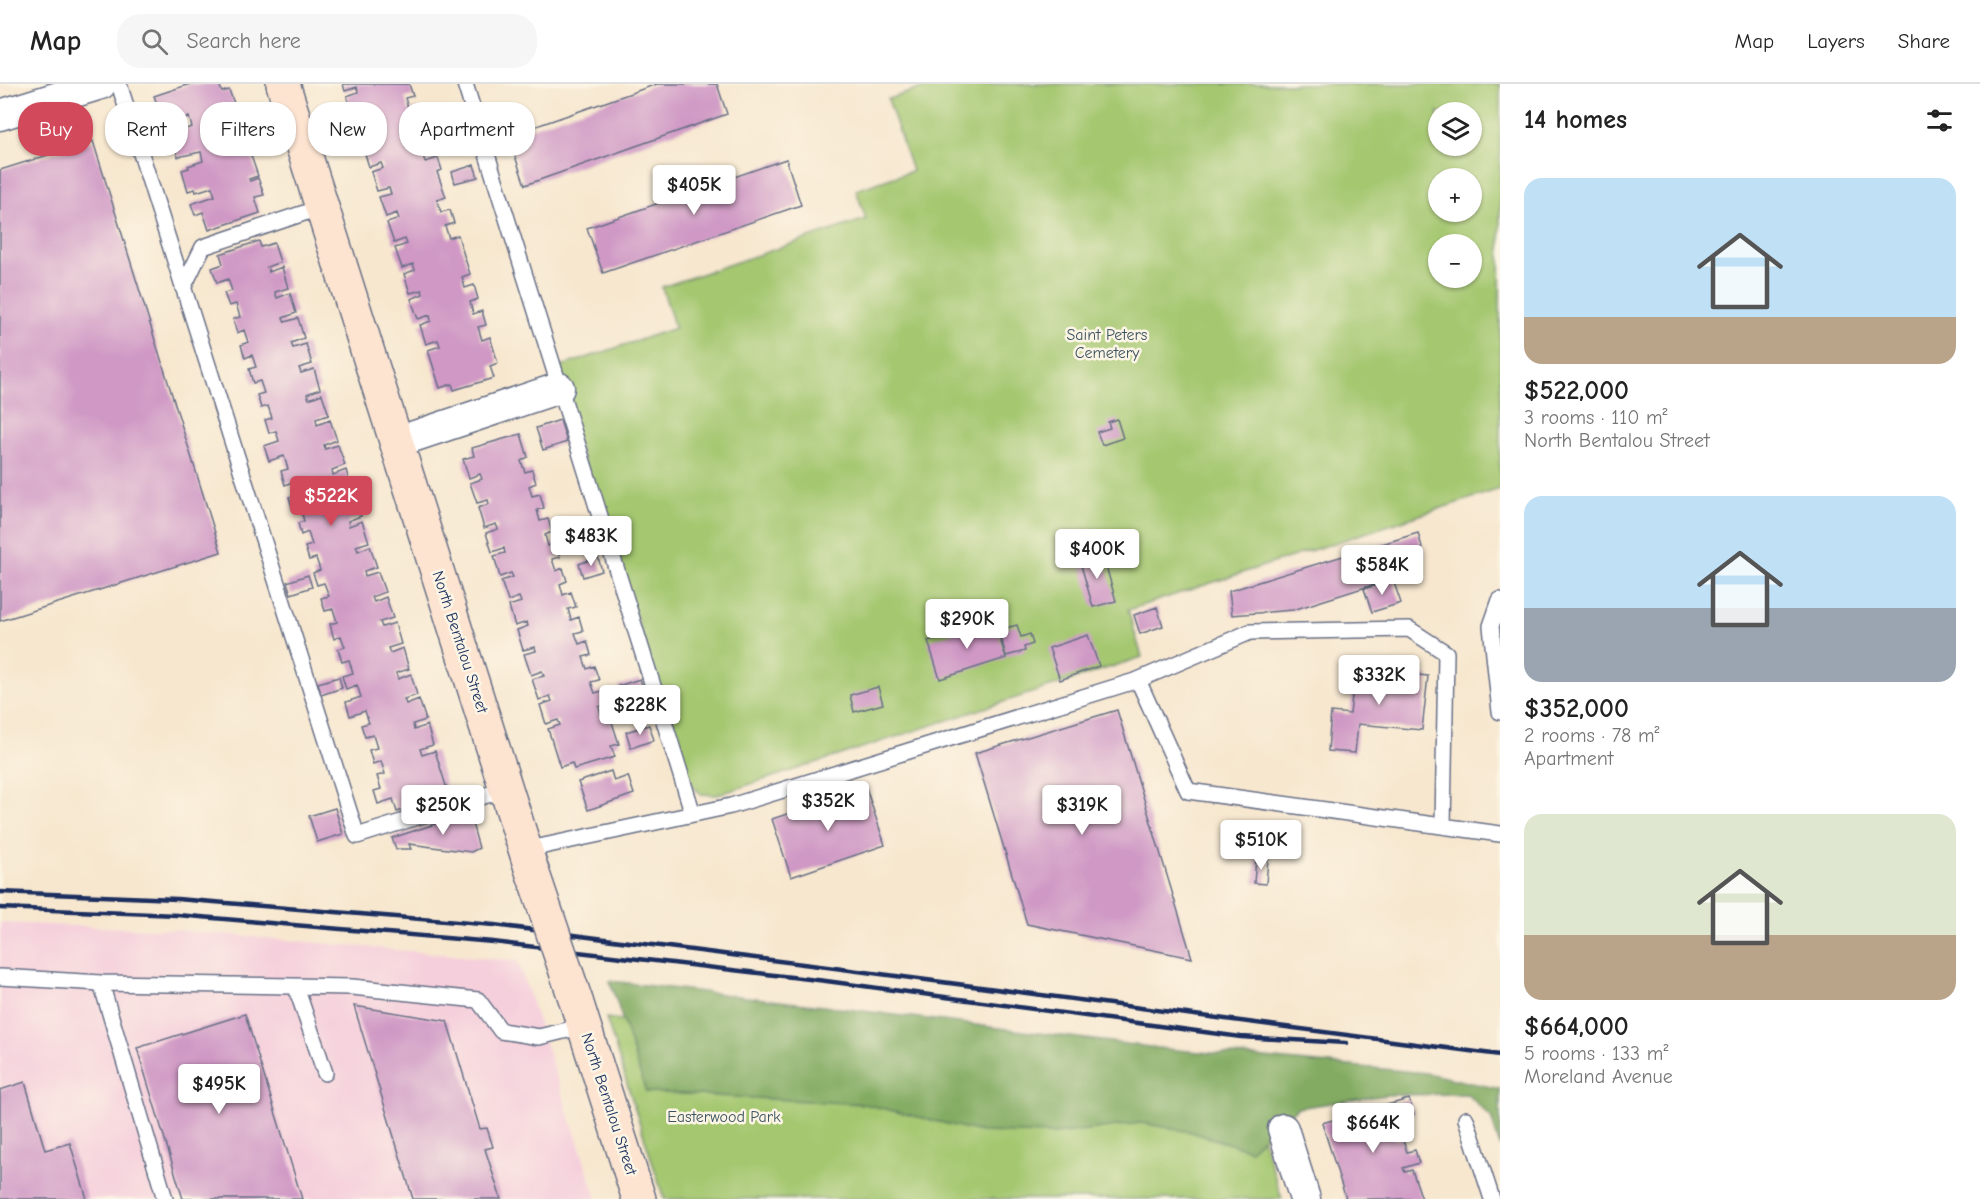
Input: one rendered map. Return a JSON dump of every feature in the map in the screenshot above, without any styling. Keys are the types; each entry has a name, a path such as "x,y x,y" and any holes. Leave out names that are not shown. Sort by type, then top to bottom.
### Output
{"street":[{"path":"0,116 102,84"},
{"name":"North Bentalou Street","path":"283,84 506,789 639,1199"},
{"path":"397,442 559,388"},
{"path":"1282,1128 1305,1199"}],"lane":[{"path":"118,84 357,836 506,789"},
{"path":"465,84 693,814"},
{"path":"183,288 203,247 322,207"},
{"path":"1500,600 1491,626 1500,712"},
{"path":"529,861 693,814 731,806 1138,680 1250,632 1409,628 1446,653 1443,826"},
{"path":"1138,680 1188,791 1500,834"},
{"path":"0,977 101,983 352,987 478,1000 501,1031 539,1037 580,1014"},
{"path":"101,983 165,1199"},
{"path":"296,987 325,1073"},
{"path":"1466,1119 1492,1199"}],"shaded area":[{"path":"0,923 177,930 518,961 597,1199 0,1199"}],"green space":[{"name":"Saint Peters Cemetery","path":"935,84 1500,84 1500,489 1128,610 1142,657 717,795 701,794 692,785 553,369 675,328 662,287 866,219 856,190 912,171 888,99"},
{"path":"610,981 1166,1049 1426,1073 1500,1089 1500,1147 1491,1117 1467,1094 1387,1095 1297,1108 1250,1150 1191,1132 1141,1123 1055,1134 981,1132 864,1104 646,1092"},
{"name":"Easterwood Park","path":"606,1018 920,1062 1244,1081 1282,1199 664,1199"}],"building":[{"path":"190,84 219,84 222,92 229,90 234,102 200,102 200,152 188,155 188,128 192,127 188,117 188,102 156,102 154,96"},
{"path":"343,84 409,84 413,96 405,98 406,102 399,102 399,156 423,156 425,162 438,158 442,170 437,172 446,197 437,200 441,212 450,210 454,223 445,226 449,238 458,235 470,274 462,277 465,288 474,285 478,299 470,302 473,314 482,311 486,325 478,327 482,340 490,337 498,363 490,366 494,378 454,390 452,384 440,388 428,350 440,346 438,340 426,344 420,325 431,321 430,315 418,319 411,299 423,294 422,290 410,293 404,274 415,270 413,264 402,268 395,248 407,244 405,239 394,243 387,223 399,219 397,213 386,217 379,197 391,194 389,188 377,191 371,172 383,168 381,163 369,167 366,156 387,156 387,102 349,102 347,96 358,92 357,87 345,91"},
{"path":"657,84 717,84 727,114 525,185 515,156 535,156 535,127"},
{"path":"93,141 221,552 0,621 0,170 45,156 93,156"},
{"path":"202,156 251,156 258,176 249,179 250,181 258,178 264,195 255,197 260,213 209,230 203,212 195,215 191,204 215,196 212,187 196,192 195,189 188,191 182,170 203,161"},
{"path":"786,159 801,205 603,273 587,228"},
{"path":"474,165 478,177 455,183 452,172"},
{"path":"259,241 261,247 274,243 280,262 267,267 269,272 282,267 288,288 275,292 277,298 290,293 296,313 283,318 285,322 298,318 304,338 291,343 293,348 306,344 312,364 299,368 301,373 314,369 320,389 307,394 309,399 322,394 329,415 316,419 317,425 330,420 337,440 324,445 325,449 338,445 345,465 332,470 333,475 346,470 352,491 339,495 341,500 354,496 361,516 348,521 349,526 362,521 369,542 356,546 358,551 370,546 377,567 364,571 365,576 378,572 385,592 372,597 374,602 386,597 393,618 380,622 382,627 395,623 401,644 388,648 390,653 403,648 409,669 396,673 398,679 411,674 417,695 404,699 406,704 419,699 426,720 413,724 414,730 427,725 433,745 420,749 422,755 435,751 447,789 434,794 436,799 397,812 393,799 378,804 374,791 381,789 377,776 385,774 381,761 373,764 369,750 377,748 373,735 365,737 361,725 369,723 365,711 350,716 346,702 361,697 357,685 346,689 342,676 353,673 349,660 342,662 338,649 345,647 341,636 334,639 330,624 337,622 333,609 325,611 321,598 329,596 324,583 317,585 313,573 320,570 316,558 309,560 305,547 312,545 308,532 301,535 298,523 304,521 300,507 293,510 289,497 296,495 292,482 285,485 281,471 288,469 284,456 269,461 264,446 279,441 276,431 269,433 265,420 272,418 268,406 261,408 257,395 264,393 260,381 253,383 249,369 256,367 252,355 245,358 241,345 248,342 244,330 237,333 233,319 240,317 236,304 229,306 224,293 232,291 228,279 217,283 212,268 223,264 220,254"},
{"path":"1117,419 1123,438 1102,445 1097,432 1110,428 1108,422"},
{"path":"560,420 567,442 543,450 536,428"},
{"path":"521,434 528,457 521,461 525,472 532,470 536,483 529,486 532,496 540,494 544,508 537,510 540,521 548,519 552,532 545,535 548,546 555,543 560,557 552,559 556,571 563,568 567,581 560,584 563,595 571,592 576,607 568,609 571,620 579,617 583,631 575,633 579,644 587,641 591,655 583,657 587,669 594,666 599,680 591,682 595,693 602,691 606,704 599,707 602,718 610,716 619,744 611,746 615,757 574,769 572,763 560,767 548,729 560,725 558,720 546,724 540,705 552,701 550,696 539,700 532,679 544,676 542,671 531,675 524,654 536,651 535,647 523,650 517,630 528,626 527,622 515,626 509,606 521,602 519,597 508,601 501,581 513,577 511,573 500,577 494,556 505,553 504,548 492,552 486,533 498,529 496,524 484,528 478,508 489,504 488,500 477,503 470,483 482,479 480,474 469,478 463,459 474,456 472,448"},
{"path":"591,533 594,546 575,552 571,539"},
{"path":"1418,533 1424,554 1383,566 1388,580 1293,610 1232,615 1229,591"},
{"path":"1102,552 1116,601 1093,607 1079,558"},
{"path":"598,557 602,571 583,577 579,564"},
{"path":"308,575 312,587 291,594 287,582"},
{"path":"1393,580 1401,603 1372,612 1364,589"},
{"path":"1157,607 1163,626 1140,634 1134,615"},
{"path":"994,620 1006,658 940,679 928,641"},
{"path":"1017,625 1021,637 1030,634 1033,644 1024,647 1025,651 1006,656 999,630"},
{"path":"1088,635 1099,666 1060,680 1049,648"},
{"path":"1355,669 1428,676 1422,730 1358,724 1355,753 1328,751 1331,712 1350,714"},
{"path":"339,677 342,688 321,695 318,683"},
{"path":"640,679 644,691 622,698 618,686"},
{"path":"878,687 883,704 854,712 850,695"},
{"path":"1117,710 1192,958 1027,924 975,753"},
{"path":"649,725 654,740 631,748 626,732"},
{"path":"611,771 614,781 628,776 634,794 588,810 578,782"},
{"path":"866,788 885,845 791,877 772,819"},
{"path":"335,808 343,834 317,842 309,816"},
{"path":"469,813 479,848 471,852 409,844 411,849 396,849 392,838"},
{"path":"1256,858 1268,859 1266,884 1254,883"},
{"path":"354,1006 447,1021 480,1129 487,1128 493,1147 485,1149 501,1199 413,1199"},
{"path":"245,1014 302,1199 183,1199 137,1048"},
{"path":"25,1082 45,1150 70,1143 87,1199 0,1199 0,1090"},
{"path":"1409,1099 1414,1114 1397,1120 1401,1134 1393,1136 1395,1140 1402,1138 1407,1152 1415,1150 1419,1163 1403,1168 1405,1172 1412,1170 1422,1199 1346,1199 1322,1123"}],"railway":[{"path":"0,892 177,899 494,925 1500,1055"},
{"path":"0,908 177,915 493,942 826,981 1241,1037 1346,1043"}]}
